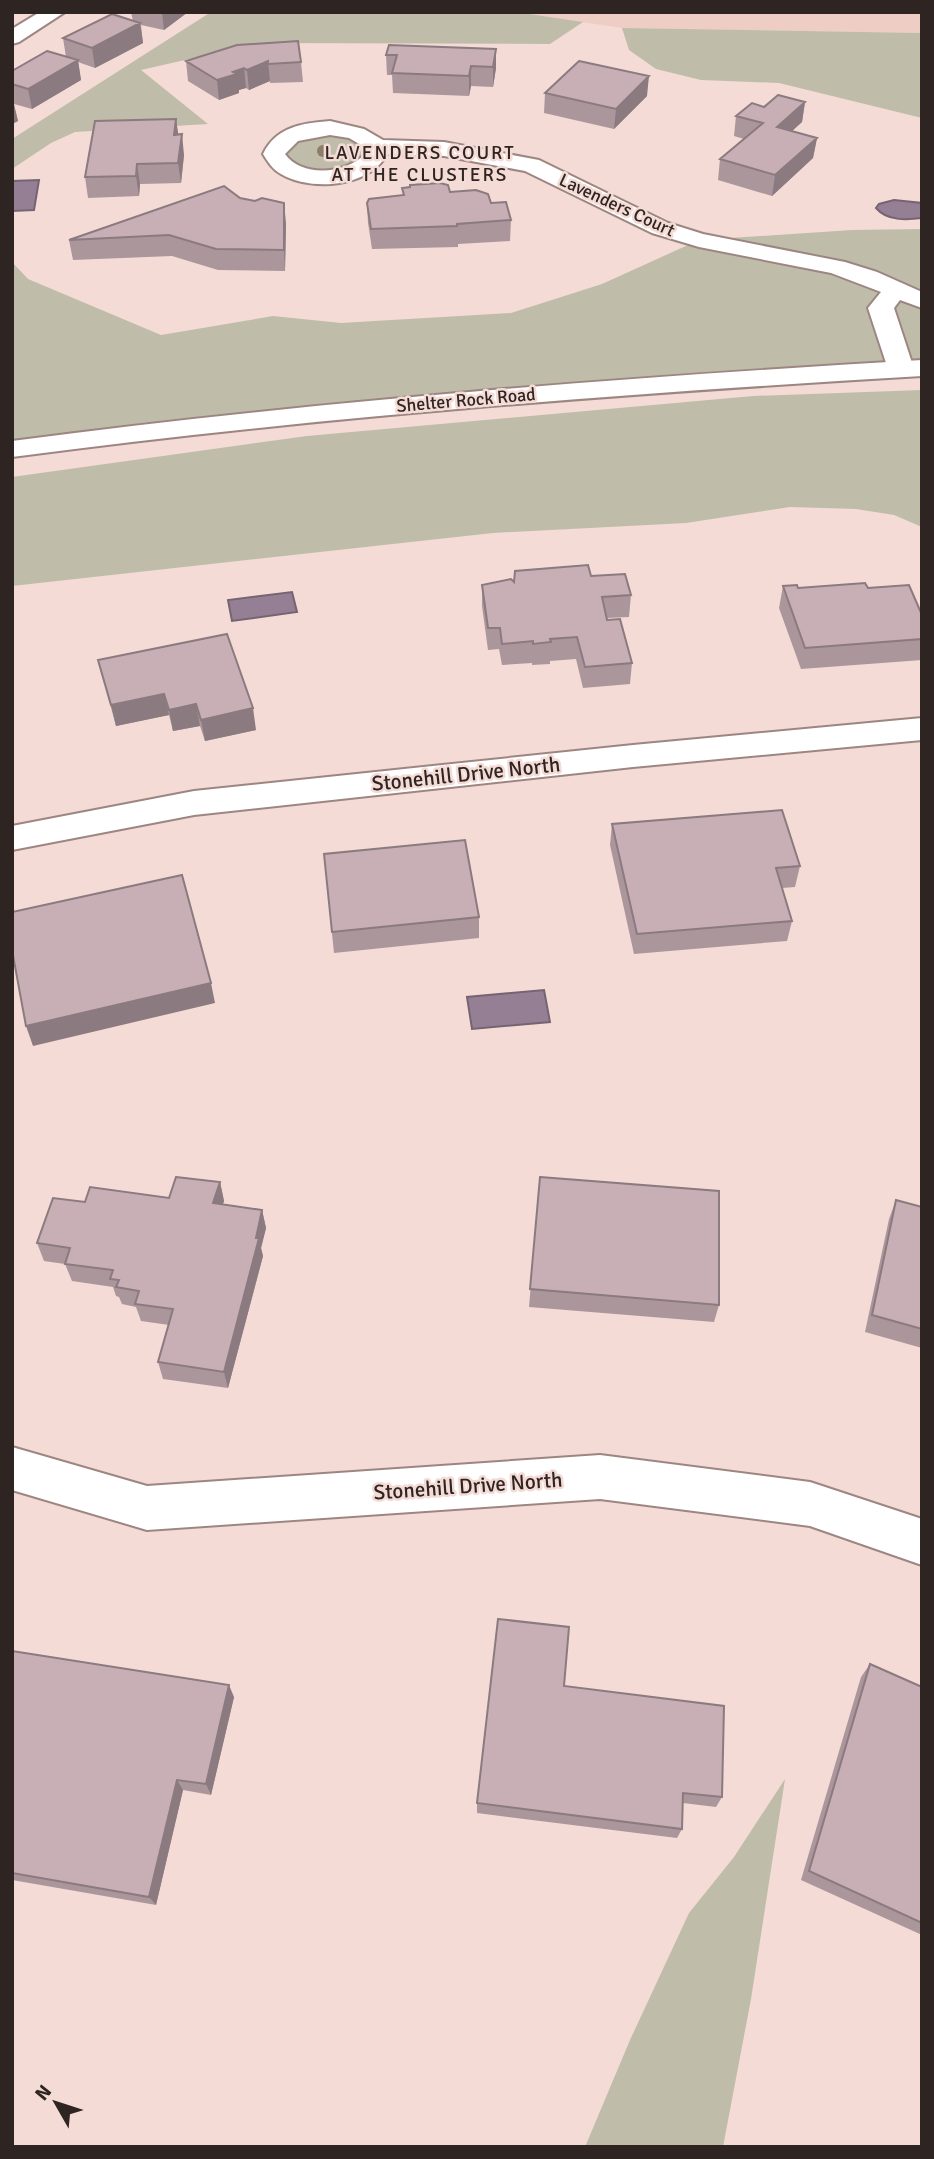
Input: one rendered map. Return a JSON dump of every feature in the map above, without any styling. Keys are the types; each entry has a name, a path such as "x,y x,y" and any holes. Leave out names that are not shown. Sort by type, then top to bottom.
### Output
{"street":[{"path":"13,37 55,12"},
{"name":"Lavenders Court","path":"376,148 444,149 531,165 660,228 699,240 836,267 868,276 922,301"},
{"path":"896,289 881,308 911,369"},
{"name":"Shelter Rock Road","path":"12,449 430,402 911,369"},
{"name":"Stonehill Drive North","path":"12,838 194,803 633,756 922,729"},
{"name":"Stonehill Drive North","path":"12,1468 147,1508 600,1477 810,1504 922,1542"}],"shaded area":[{"path":"211,12 516,12 583,22 550,44 259,43 141,70 208,124 75,132 51,143 12,169 12,139"},
{"path":"516,12 922,12 922,33 622,28"},
{"path":"622,28 922,33 922,118 779,83 701,80 656,69 629,50"},
{"path":"313,129 370,140 360,169 299,174 277,146"},
{"path":"39,180 34,210 12,211 12,181"},
{"path":"894,200 922,203 922,218 891,217 876,208 879,204"},
{"path":"922,229 922,368 761,377 12,449 12,262 28,279 161,335 273,316 341,323 511,313 602,284 699,240 852,230"},
{"path":"922,390 922,527 894,515 856,509 790,507 686,523 493,533 12,586 12,477 307,436 753,396"},
{"path":"292,592 297,612 232,621 228,600"},
{"path":"544,990 550,1022 472,1029 467,997"},
{"path":"785,1779 751,1999 723,2147 585,2147 630,2040 689,1913 734,1857"}],"building":[{"path":"112,14 140,23 92,48 63,38"},
{"path":"298,41 301,62 268,64 268,61 217,80 186,61 237,45"},
{"path":"389,45 496,49 493,67 471,66 469,76 392,73 397,55 386,55"},
{"path":"47,51 78,60 28,89 12,84 12,71"},
{"path":"579,61 649,76 616,109 545,93"},
{"path":"778,95 805,102 777,127 817,138 775,175 720,159 763,123 736,116 752,103 764,107"},
{"path":"176,119 174,135 182,134 178,163 137,164 136,176 85,177 95,121"},
{"path":"410,185 448,185 450,192 476,190 488,194 491,203 506,202 511,220 457,226 371,229 367,203 369,199 404,195 402,188"},
{"path":"224,186 240,198 255,201 262,198 284,203 284,250 216,249 169,235 69,240"},
{"path":"588,565 591,576 625,574 631,595 602,597 607,620 620,619 632,663 585,667 577,637 550,639 551,642 533,644 533,641 502,644 500,628 488,628 482,585 511,579 514,582 515,571"},
{"path":"865,583 868,588 909,585 922,615 922,639 805,648 783,586 797,585 798,588"},
{"path":"227,634 253,708 201,720 196,704 169,710 164,694 111,705 98,660"},
{"path":"782,810 800,866 776,868 792,921 637,934 612,824"},
{"path":"465,840 479,917 332,932 324,854"},
{"path":"182,875 211,983 26,1026 12,950 12,912"},
{"path":"176,1177 220,1182 213,1203 262,1210 256,1238 259,1238 224,1372 158,1362 173,1309 135,1304 139,1291 116,1287 119,1280 110,1279 113,1270 65,1264 70,1248 37,1243 53,1198 85,1202 90,1187 169,1198"},
{"path":"540,1177 719,1191 719,1305 530,1289"},
{"path":"896,1200 922,1207 922,1329 872,1315"},
{"path":"498,1619 569,1627 564,1686 724,1706 722,1797 683,1793 682,1829 477,1803"},
{"path":"12,1651 229,1685 206,1784 177,1780 149,1897 12,1873"},
{"path":"870,1664 922,1687 922,1923 809,1871"}],"district":[{"name":"LAVENDERS COURT AT THE CLUSTERS","path":"420,163"}]}
